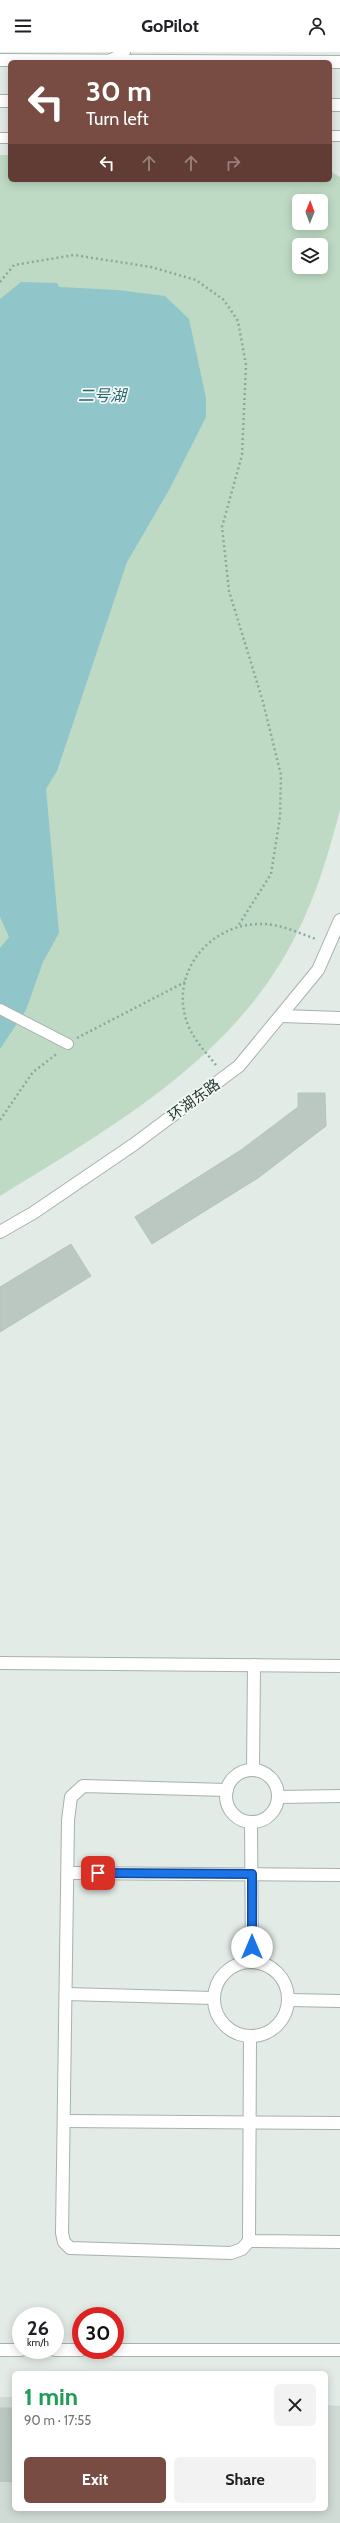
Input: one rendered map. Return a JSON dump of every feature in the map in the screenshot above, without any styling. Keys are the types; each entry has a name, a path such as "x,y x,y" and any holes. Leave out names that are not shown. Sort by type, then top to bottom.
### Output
{"street":[{"name":"环湖东路","path":"0,1232 33,1213 127,1149 239,1066 282,1016 318,970 340,920"},
{"path":"282,1016 340,1018"},
{"path":"0,1663 340,1666"},
{"path":"253,1769 254,1665"},
{"path":"253,1769 261,1771 274,1781 279,1796 277,1805 267,1818 252,1822 243,1821 230,1811 227,1803 227,1790 231,1780 237,1774 253,1769"},
{"path":"227,1790 83,1786 71,1797 68,1873 62,2233 64,2242 70,2248 231,2253 242,2249 248,2241 250,2037"},
{"path":"279,1796 340,1796"},
{"path":"252,1822 252,1962"},
{"path":"68,1873 340,1875"},
{"path":"252,1962 266,1965 278,1973 286,1986 288,2000 283,2019 277,2026 260,2036 250,2037 240,2035 224,2025 218,2018 213,1998 219,1980 225,1972 242,1963 252,1962"},
{"path":"66,1994 213,1998"},
{"path":"288,2000 340,2001"},
{"path":"64,2121 250,2121 340,2123"},
{"path":"248,2241 340,2242"},
{"path":"0,2350 12,2350"},
{"path":"124,2350 340,2350"}],"lane":[{"path":"108,60 125,52"},
{"path":"0,1008 68,1044"}],"path":[{"path":"0,282 14,265 74,255 151,267 196,280 224,300 238,321 246,365 242,455 222,527 229,591 263,702 281,775 280,817 271,874 238,926"},
{"path":"225,1077 194,1038 185,1017 183,994 185,981 188,971 199,951 217,935 238,926 262,923 286,929 330,944"},
{"path":"0,1120 33,1072 68,1044 185,981"}],"shaded area":[{"path":"0,2397 12,2397 12,2511 328,2511 328,2405 340,2406 340,2523 0,2523"}],"green space":[{"path":"0,155 8,155 8,182 332,182 332,172 340,177 340,810 327,858 310,905 296,935 270,979 239,1018 205,1054 167,1086 127,1115 0,1196"}],"water":[{"name":"二号湖","path":"21,282 57,283 59,287 118,290 165,296 189,319 206,398 206,417 169,490 127,562 57,771 46,789 59,933 43,962 26,1010 0,1049 0,948 9,937 0,917 0,299"}],"building":[{"path":"298,1093 325,1093 326,1126 258,1178 152,1244 135,1217 241,1150 298,1107"},
{"path":"71,1244 91,1276 0,1332 0,1287"},
{"path":"0,2408 12,2408 12,2482 0,2481"}],"route":[{"path":"98,1873 252,1874 252,1947"}]}
